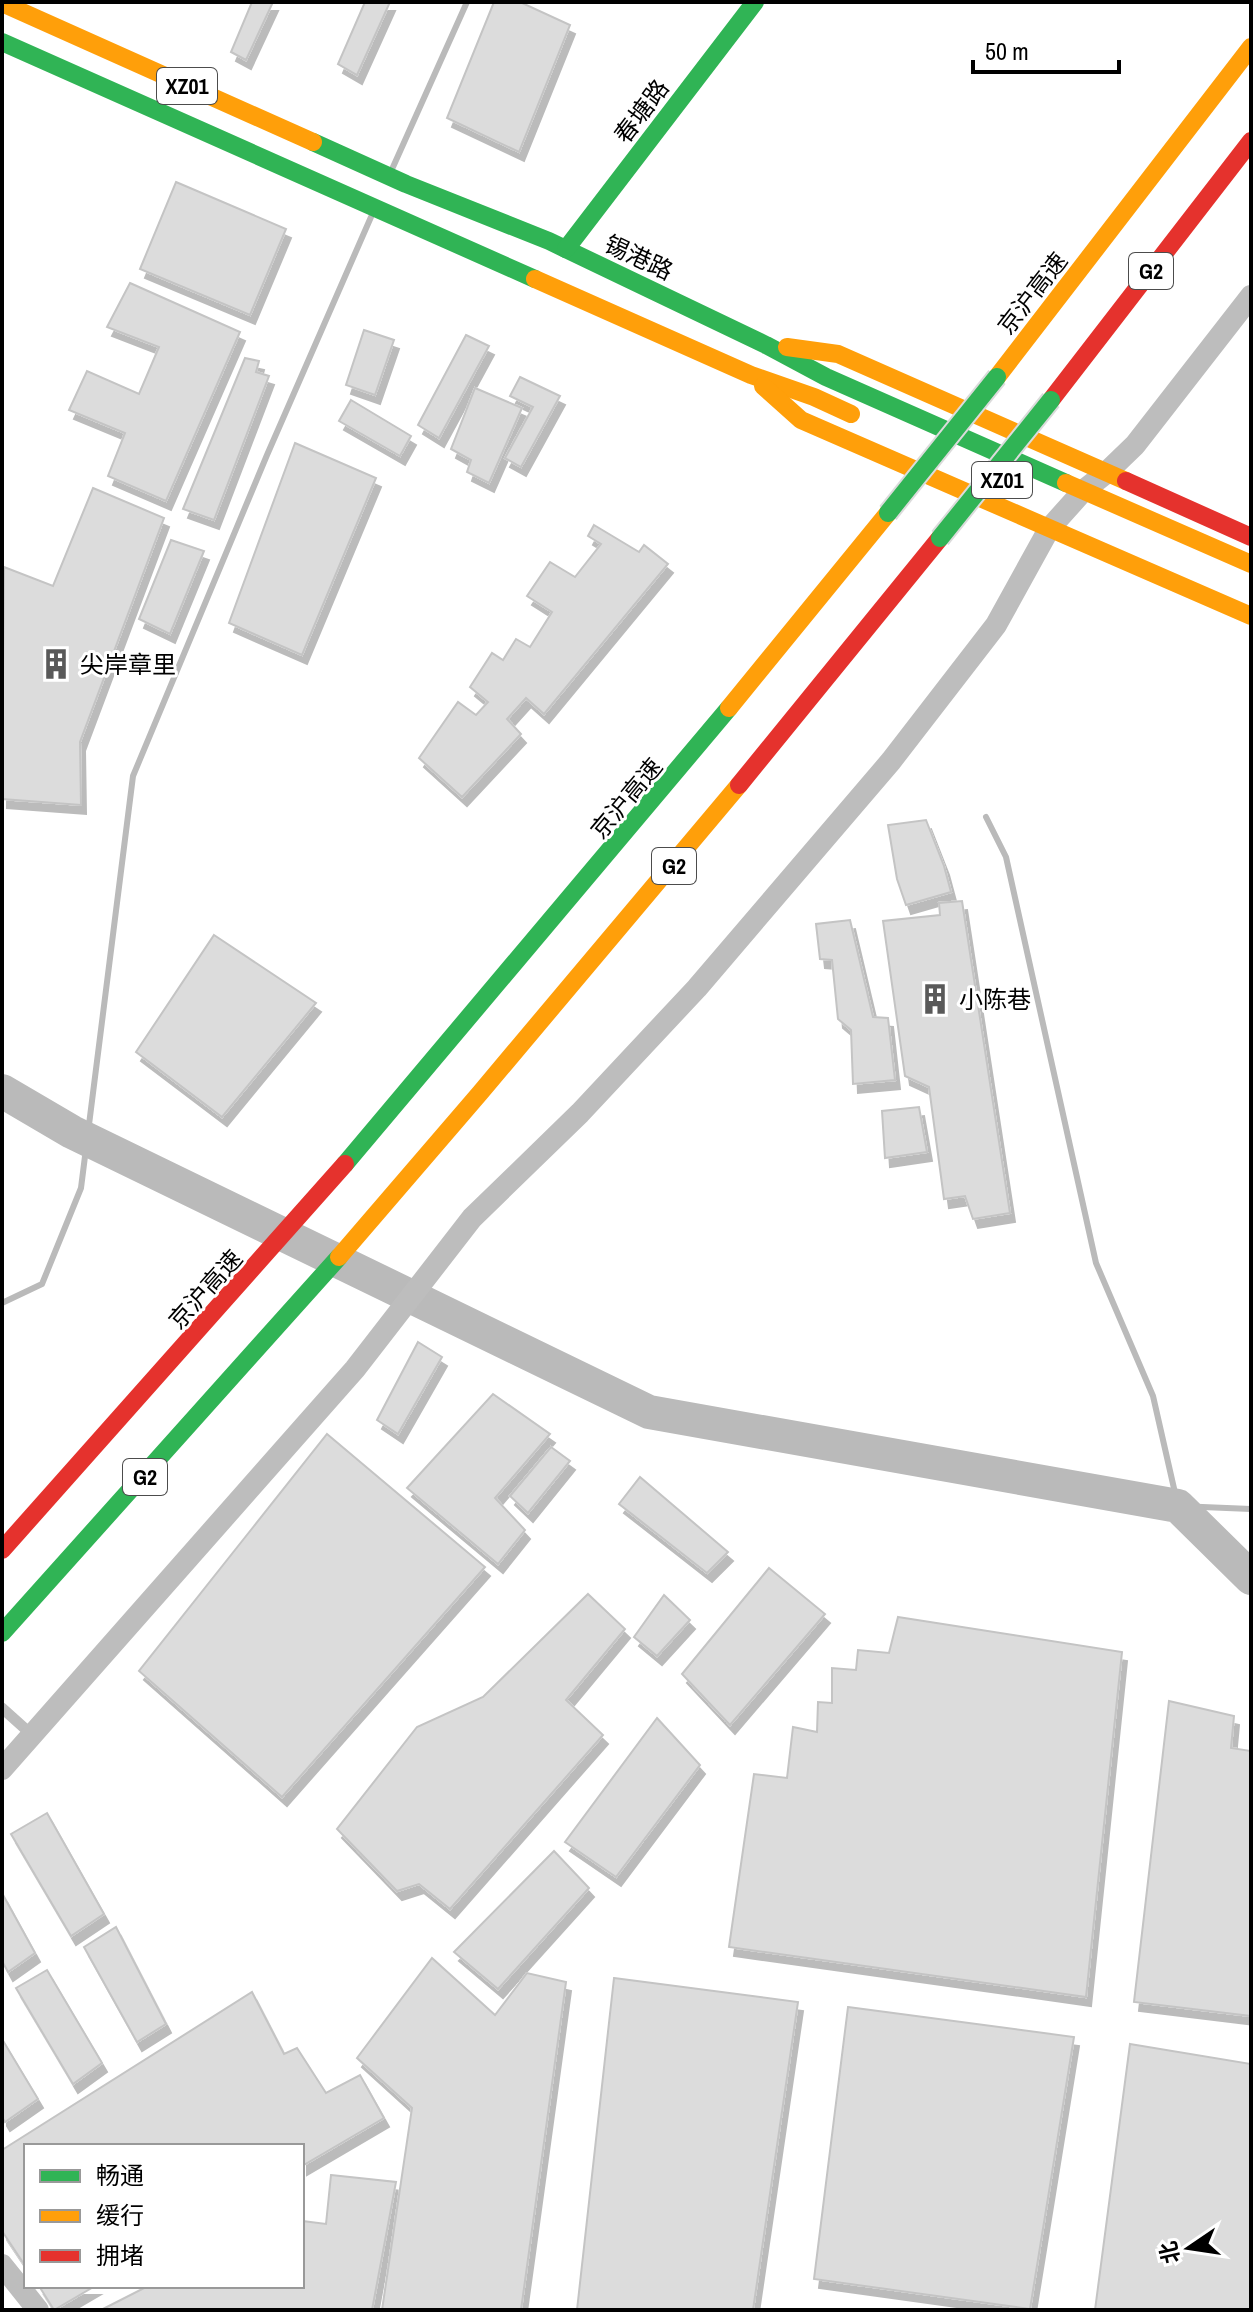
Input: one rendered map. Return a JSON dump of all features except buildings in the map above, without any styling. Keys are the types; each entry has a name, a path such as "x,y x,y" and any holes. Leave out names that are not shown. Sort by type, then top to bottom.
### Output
{"main road":[{"name":"春塘路","path":"559,228 733,2"},
{"name":"春塘路","path":"566,249 755,2"},
{"name":"锡港路","path":"2,3 406,184 559,228 566,249 826,377 1251,564"},
{"name":"XZ01","path":"2,42 751,375 814,397 870,422"},
{"name":"京沪高速","path":"2,1550 233,1294 531,949 997,377 1251,47"},
{"name":"G2","path":"2,1633 400,1189 758,765 1051,400 1251,141"},
{"path":"766,345 838,354 1251,537"},
{"path":"751,375 801,420 1251,616"},
{"name":"XZ01","path":"927,447 1011,484"}],"street":[{"path":"2,1769 355,1369 472,1218 580,1113 697,988 891,761 996,625 1049,529 1083,491 1135,445 1251,296"},
{"path":"2,2265 38,2310"}],"lane":[{"path":"2,1708 31,1734"}],"waterway":[{"path":"393,167 467,2"},
{"path":"2,1303 42,1284 81,1188 133,776 267,455 371,217"},
{"path":"986,817 1006,857 1096,1263 1153,1396 1178,1506 1251,1509"},
{"path":"2,1091 72,1132 649,1412 1178,1506 1251,1578"}],"traffic: fast":[{"path":"566,249 755,2"},
{"path":"2,42 535,279"},
{"path":"313,142 406,184 549,241 826,377 1066,483"},
{"path":"888,513 997,377"},
{"path":"940,538 1051,400"},
{"path":"345,1164 729,708"},
{"path":"2,1633 339,1257"}],"traffic: slow":[{"path":"2,3 313,142"},
{"path":"997,377 1251,47"},
{"path":"535,279 751,375 851,414"},
{"path":"787,347 838,354 1126,481"},
{"path":"763,386 801,420 1251,616"},
{"path":"1066,483 1251,564"},
{"path":"729,708 888,513"},
{"path":"339,1257 739,785"}],"traffic: jam":[{"path":"1051,400 1251,141"},
{"path":"1126,481 1251,537"},
{"path":"739,785 940,538"},
{"path":"2,1550 345,1164"}],"place":[{"name":"尖岸章里","path":"56,664"},
{"name":"小陈巷","path":"935,999"}]}
